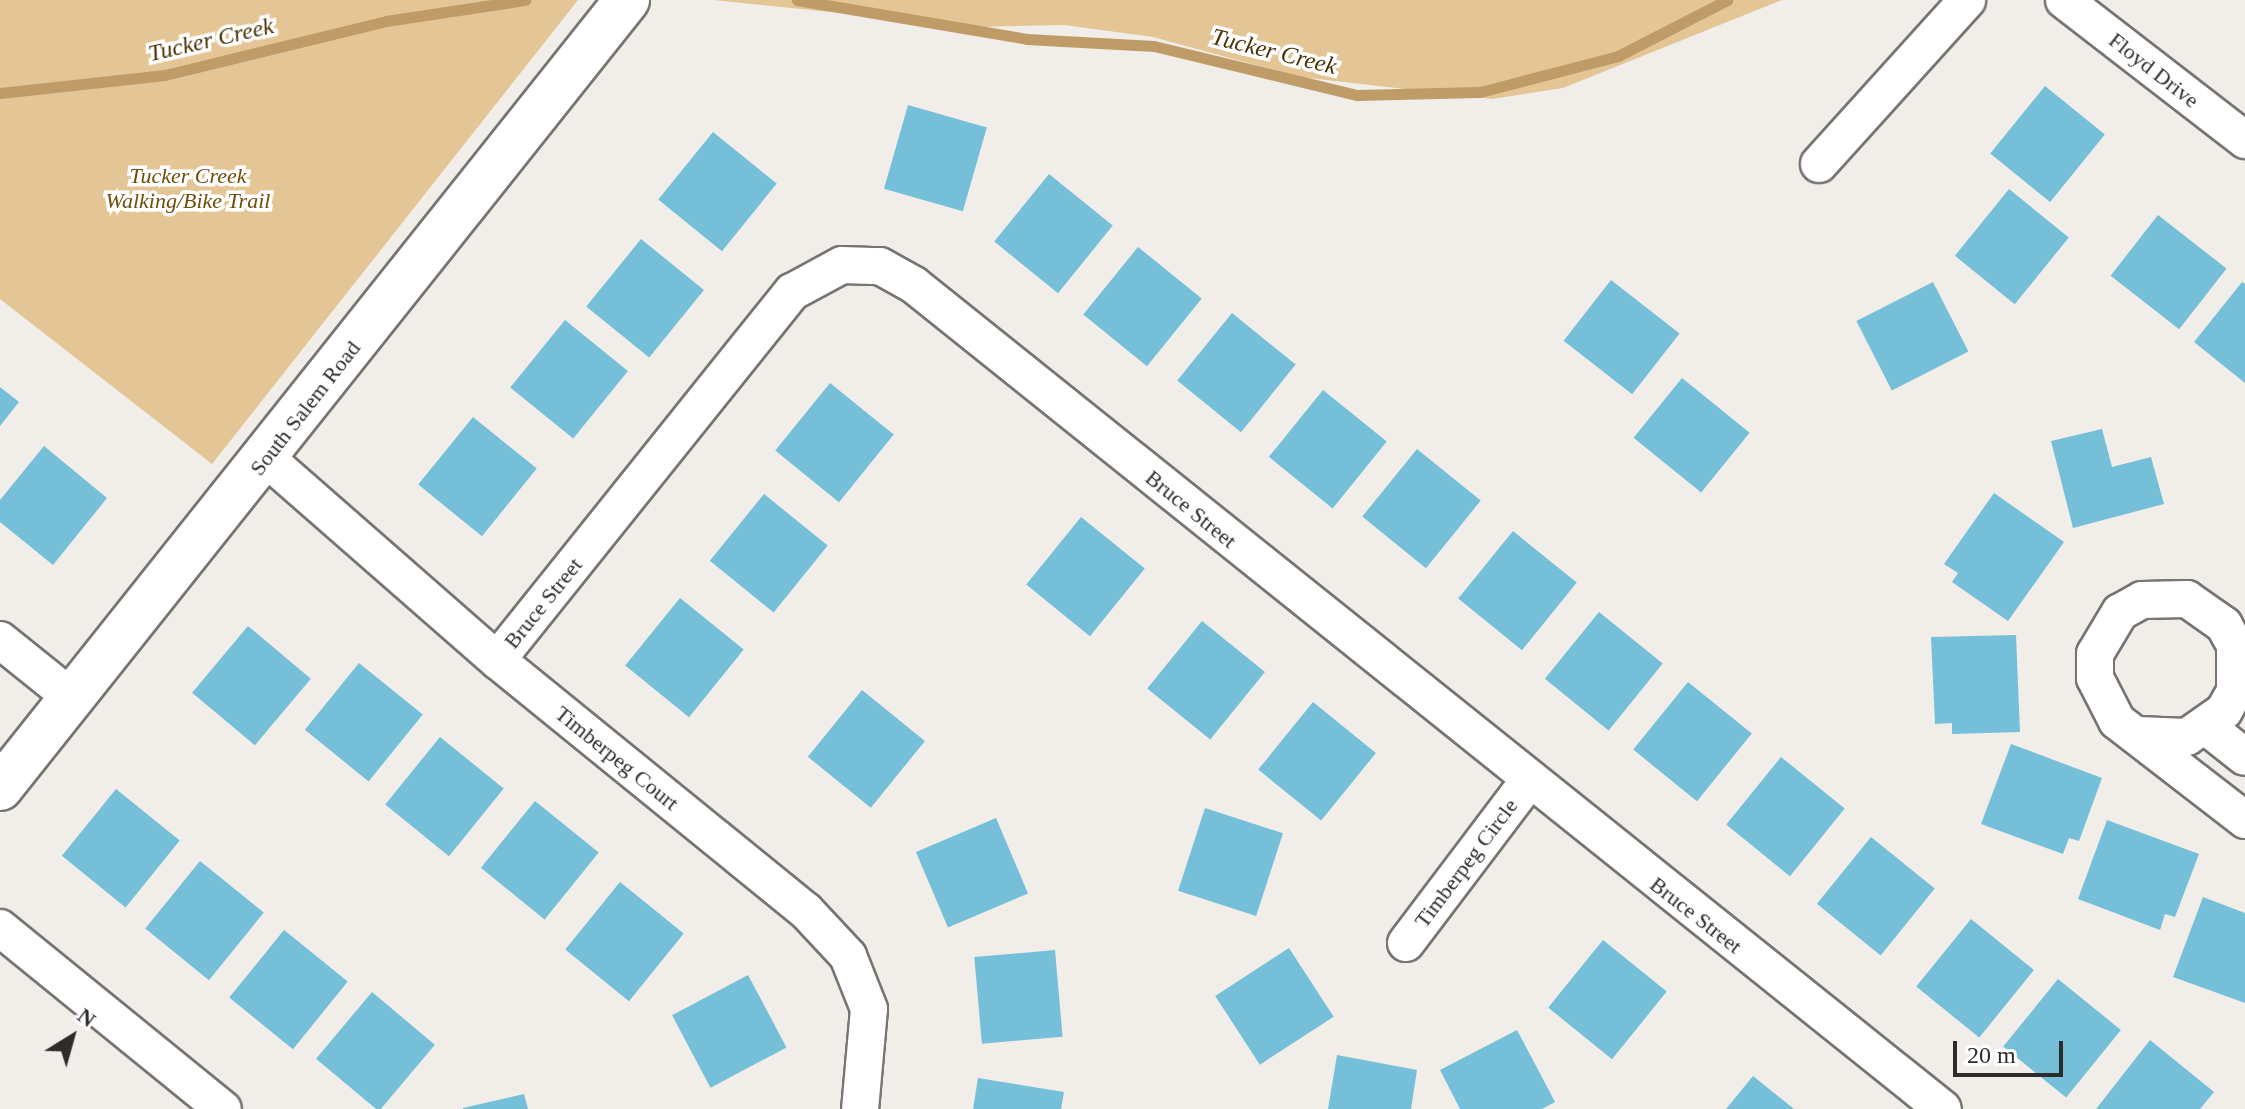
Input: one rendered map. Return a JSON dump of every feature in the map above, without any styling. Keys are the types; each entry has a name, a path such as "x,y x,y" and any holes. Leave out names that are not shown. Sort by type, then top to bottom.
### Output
{"main road":[{"name":"South Salem Road","path":"0,788 266,458 617,12"}],"street":[{"path":"1819,164 1967,0"},
{"name":"Floyd Drive","path":"2064,0 2245,140"},
{"name":"Bruce Street","path":"497,660 792,292 842,265 880,266 914,285 1527,783 1937,1107"},
{"name":"Timberpeg Court","path":"266,458 497,660 806,911 848,956 869,1009 860,1109"},
{"path":"2138,735 2162,740 2207,727 2235,691 2235,645 2207,609 2164,596 2120,612 2095,654 2102,702 2138,735 2245,820"},
{"path":"0,640 71,697"},
{"path":"2207,727 2245,757"},
{"name":"Timberpeg Circle","path":"1406,943 1527,783"},
{"path":"0,928 223,1109"}],"green space":[{"name":"Tucker Creek Walking/Bike Trail","path":"0,0 578,0 212,464 0,299"},
{"path":"713,0 1782,0 1563,88 1492,99 1300,77 1153,37 1064,25 977,27"}],"building":[{"path":"2045,86 2105,134 2050,202 1990,154"},
{"path":"908,105 987,128 963,211 884,189"},
{"path":"713,132 777,184 722,251 658,200"},
{"path":"1049,174 1113,226 1058,293 994,242"},
{"path":"2009,189 2069,237 2015,304 1955,256"},
{"path":"2158,215 2227,269 2179,329 2111,276"},
{"path":"641,239 704,290 649,358 586,307"},
{"path":"1138,247 1202,299 1147,366 1083,315"},
{"path":"1611,280 1680,334 1632,394 1564,341"},
{"path":"1933,282 1968,351 1892,391 1856,321"},
{"path":"2242,282 2245,284 2245,383 2194,342"},
{"path":"1232,313 1296,365 1241,432 1177,381"},
{"path":"565,320 628,371 573,439 510,388"},
{"path":"1682,378 1750,433 1701,493 1634,438"},
{"path":"830,383 894,435 839,502 775,451"},
{"path":"0,387 19,402 0,426"},
{"path":"1323,390 1387,442 1333,508 1269,457"},
{"path":"473,417 537,469 482,536 418,485"},
{"path":"2102,429 2112,467 2151,457 2164,504 2073,528 2051,441"},
{"path":"44,446 107,498 53,565 0,522 0,500"},
{"path":"1417,449 1481,501 1426,568 1362,517"},
{"path":"1994,493 2064,542 2008,621 1952,582 1958,573 1944,564"},
{"path":"764,494 828,546 774,612 710,561"},
{"path":"1081,517 1145,569 1090,636 1026,585"},
{"path":"1513,531 1577,583 1522,650 1458,599"},
{"path":"680,598 744,650 689,717 625,666"},
{"path":"1599,612 1663,664 1609,730 1545,679"},
{"path":"1202,621 1265,672 1210,740 1147,689"},
{"path":"248,626 311,679 255,745 192,693"},
{"path":"2016,635 2020,732 1952,734 1952,723 1935,724 1931,637"},
{"path":"359,663 423,715 369,781 305,730"},
{"path":"1688,682 1752,734 1697,801 1633,750"},
{"path":"862,690 925,741 871,808 808,757"},
{"path":"1313,702 1376,753 1321,821 1258,770"},
{"path":"440,737 504,789 449,856 385,805"},
{"path":"2011,744 2102,778 2079,841 2069,838 2063,854 1981,824"},
{"path":"1781,757 1845,809 1790,876 1726,825"},
{"path":"116,789 180,841 126,907 62,856"},
{"path":"535,801 599,853 545,919 481,868"},
{"path":"1205,808 1283,833 1256,916 1178,891"},
{"path":"996,818 1028,893 948,927 916,852"},
{"path":"2107,820 2199,854 2175,917 2165,914 2160,930 2078,899"},
{"path":"1871,837 1935,889 1881,955 1817,904"},
{"path":"200,861 264,913 209,980 145,929"},
{"path":"620,882 684,934 629,1001 565,950"},
{"path":"2203,897 2245,913 2245,1003 2173,977"},
{"path":"1971,919 2034,970 1979,1038 1916,987"},
{"path":"284,930 348,982 293,1049 229,998"},
{"path":"1603,940 1667,992 1612,1059 1548,1008"},
{"path":"1289,948 1334,1017 1260,1065 1215,996"},
{"path":"1055,950 1063,1037 982,1044 974,957"},
{"path":"748,975 786,1047 711,1088 672,1015"},
{"path":"2058,979 2121,1030 2066,1098 2003,1047"},
{"path":"372,992 435,1045 381,1109 376,1109 316,1059"},
{"path":"1517,1030 1555,1102 1542,1109 1460,1109 1440,1070"},
{"path":"2150,1040 2214,1092 2200,1109 2096,1109"},
{"path":"1337,1055 1417,1070 1411,1109 1328,1109"},
{"path":"1753,1076 1794,1109 1726,1109"},
{"path":"978,1078 1064,1092 1061,1109 973,1109"},
{"path":"524,1094 528,1109 463,1109 463,1108"}],"waterway":[{"name":"Tucker Creek","path":"0,93 165,75 386,21 525,0"},
{"name":"Tucker Creek","path":"797,0 1027,39 1154,46 1357,95 1480,92 1618,56 1727,0"}]}
